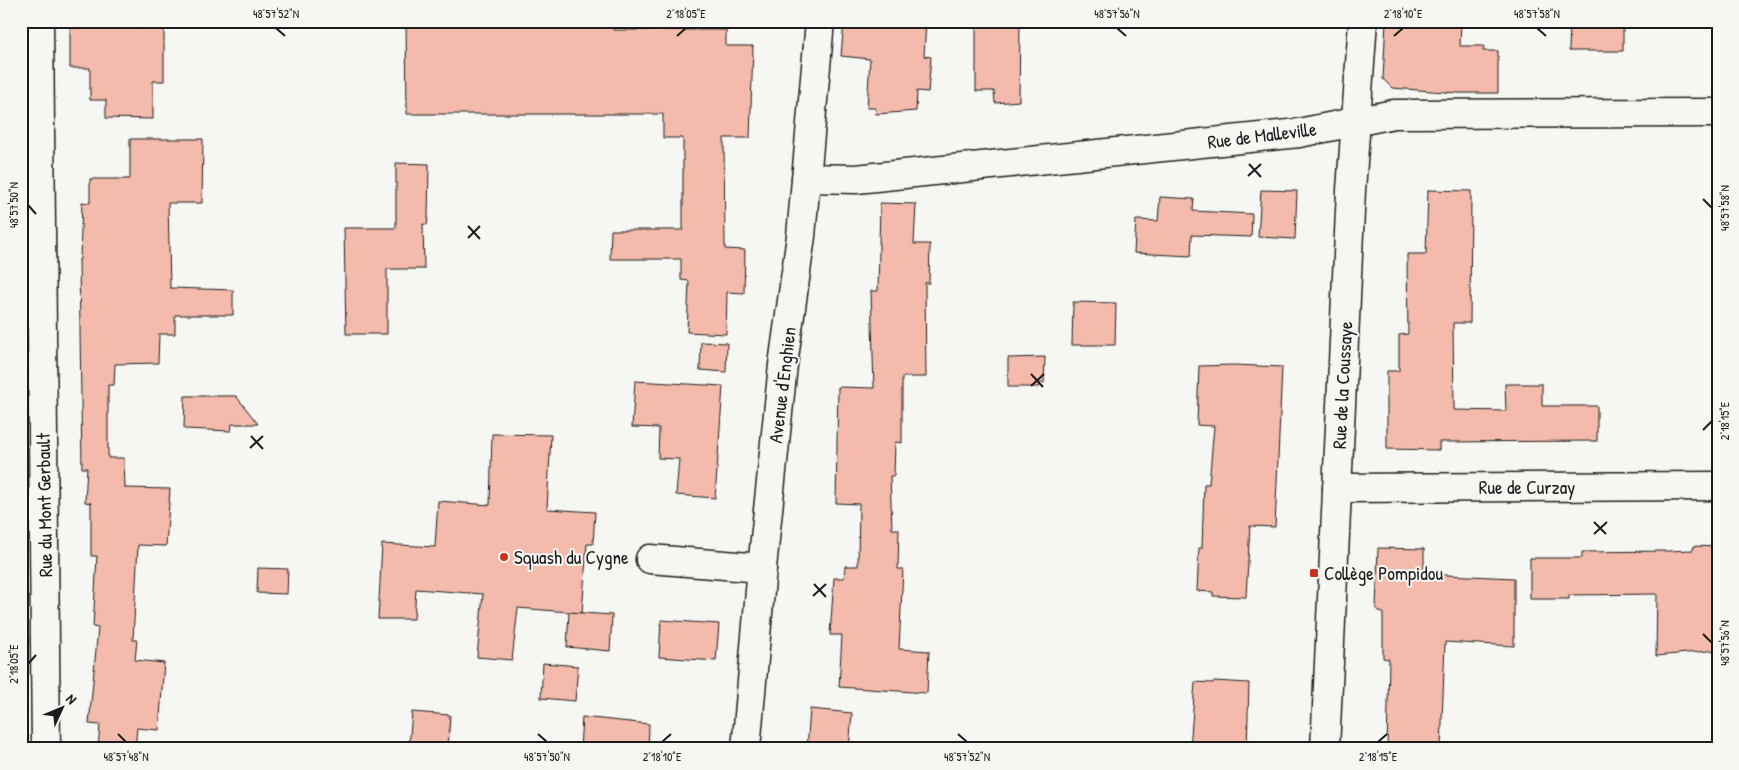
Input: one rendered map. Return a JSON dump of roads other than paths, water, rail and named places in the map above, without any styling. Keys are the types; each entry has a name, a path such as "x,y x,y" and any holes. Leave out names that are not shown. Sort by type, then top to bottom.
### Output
{"street":[{"name":"Rue du Mont Gerbault","path":"39,21 46,749"},
{"name":"Avenue d'Enghien","path":"746,749 783,365 801,236 820,21"},
{"name":"Rue de la Coussaye","path":"1325,749 1355,122 1363,21"},
{"name":"Rue de Malleville","path":"806,178 876,177 1299,133 1394,114 1718,113"},
{"name":"Rue de Curzay","path":"1337,488 1718,486"},
{"path":"650,559 762,568"}],"place":[{"name":"Squash du Cygne","path":"504,557"},
{"name":"Collège Pompidou","path":"1314,573"}]}
